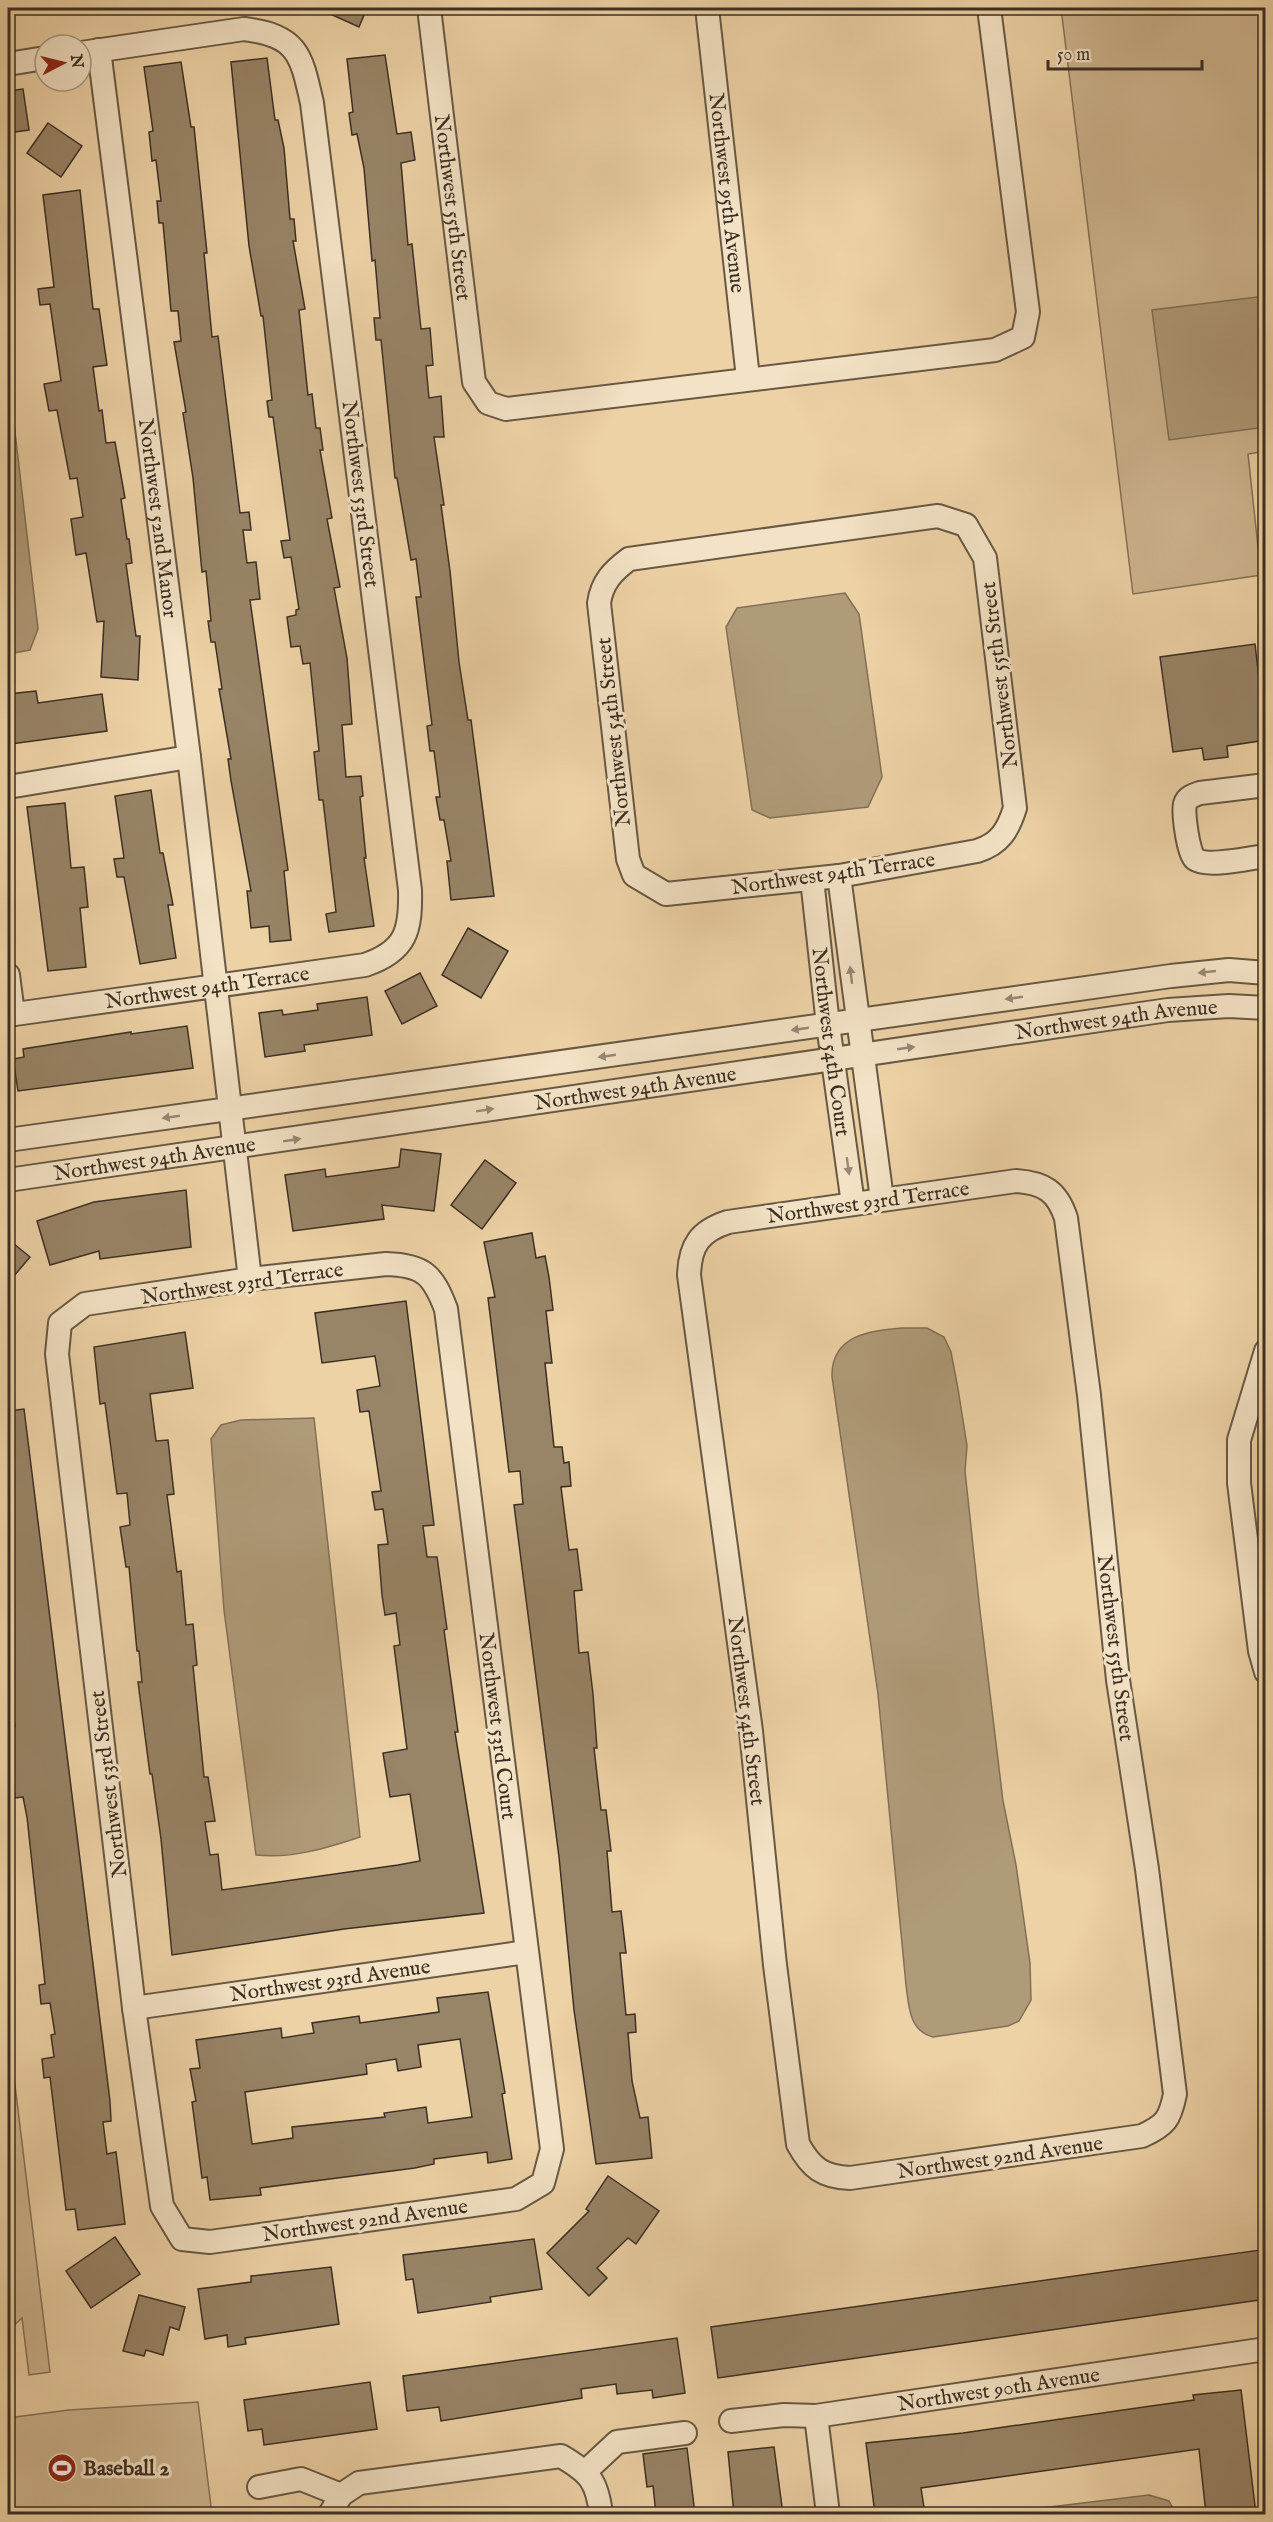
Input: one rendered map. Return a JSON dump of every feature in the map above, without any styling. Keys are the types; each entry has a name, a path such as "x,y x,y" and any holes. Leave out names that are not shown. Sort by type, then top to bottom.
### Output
{"street":[{"name":"Northwest 55th Street","path":"429,8 474,382 488,403 506,409 748,378"},
{"name":"Northwest 95th Avenue","path":"707,8 748,378"},
{"path":"748,378 995,350 1023,337 1028,312 989,8"},
{"name":"Northwest 53rd Street","path":"93,51 244,28 269,32 292,45 305,71 312,103 409,878 410,918 401,944"},
{"path":"8,64 33,60"},
{"name":"Northwest 52nd Manor","path":"93,72 189,757 250,1279"},
{"name":"Northwest 54th Street","path":"650,887 634,875 628,859 599,603 601,589 612,571 629,559 938,516 966,525"},
{"name":"Northwest 55th Street","path":"966,525 985,558 1015,808 1008,828"},
{"path":"8,787 189,757"},
{"path":"1266,785 1200,793 1190,797 1185,804 1189,849 1195,858 1208,863 1266,855"},
{"name":"Northwest 94th Terrace","path":"650,887 666,894 839,876 977,851 992,846 1008,828"},
{"name":"Northwest 54th Court","path":"839,876 856,1021 882,1199"},
{"name":"Northwest 54th Court","path":"812,879 828,1025 853,1204"},
{"name":"Northwest 94th Terrace","path":"10,1015 365,965 383,959 401,944"},
{"name":"Northwest 94th Avenue","path":"8,1140 1171,976 1229,970 1266,973"},
{"path":"8,975 10,1015"},
{"name":"Northwest 94th Avenue","path":"8,1180 1168,1010 1229,1006 1266,1008"},
{"name":"Northwest 93rd Terrace","path":"694,1243 703,1233 728,1222 1016,1181 1034,1182 1048,1188"},
{"name":"Northwest 55th Street","path":"1048,1188 1060,1201 1066,1218 1089,1395 1118,1680 1147,1869 1175,2094 1171,2112"},
{"name":"Northwest 54th Street","path":"694,1243 689,1258 689,1275 751,1731 775,1965 798,2144 808,2163 820,2172"},
{"name":"Northwest 93rd Terrace","path":"60,1323 86,1304 250,1279 386,1264 409,1265 427,1274"},
{"name":"Northwest 53rd Court","path":"427,1274 438,1288 446,1309 552,2149 543,2183"},
{"name":"Northwest 53rd Street","path":"60,1323 57,1354 134,2008 162,2206 182,2239"},
{"path":"1266,1351 1239,1440 1239,1483 1260,1651 1266,1672"},
{"name":"Northwest 93rd Avenue","path":"134,2008 526,1952"},
{"name":"Northwest 92nd Avenue","path":"820,2172 834,2177 850,2178 1142,2136 1162,2127 1171,2112"},
{"name":"Northwest 92nd Avenue","path":"182,2239 210,2242 516,2199 543,2183"},
{"name":"Northwest 90th Avenue","path":"731,2421 784,2415 816,2416 1266,2349"},
{"path":"816,2416 828,2514"},
{"path":"586,2471 617,2442 685,2433"},
{"path":"259,2487 301,2479 336,2505 359,2483 561,2456 586,2471 598,2491 601,2514"}],"shaded area":[{"path":"1061,8 1265,8 1266,451 1248,454 1261,575 1133,594"},
{"path":"1265,296 1265,427 1169,440 1152,310"},
{"path":"8,372 38,629 30,650 8,654"},
{"path":"845,593 859,614 882,777 868,807 770,818 752,810 726,627 737,608"},
{"path":"902,1328 927,1328 944,1337 951,1352 967,1446 965,1471 1003,1801 1016,1865 1030,1963 1031,2000 1019,2021 1008,2026 933,2037 925,2034 915,2024 908,2002 878,1694 832,1377 833,1363 845,1344 865,1334"},
{"path":"314,1418 360,1837 322,1849 296,1854 256,1855 224,1610 211,1439 221,1425 241,1420"},
{"path":"8,2028 50,2372 29,2375 22,2318 8,2331"},
{"path":"198,2402 212,2514 8,2514 8,2418 69,2410"},
{"path":"1149,2495 1169,2501 1176,2514 991,2514"}],"building":[{"path":"317,8 367,8 359,27"},
{"path":"385,55 397,134 411,132 415,160 401,163 408,245 412,244 421,329 430,328 433,365 426,366 429,398 441,396 444,437 434,437 444,505 441,505 459,662 468,720 471,720 494,896 451,900 447,861 451,861 444,820 440,820 436,797 440,797 434,751 430,751 427,726 432,725 416,597 421,597 416,559 411,560 397,478 395,478 381,340 376,340 374,318 380,318 375,260 372,261 364,168 357,134 352,135 349,113 353,112 347,59"},
{"path":"267,58 275,120 278,120 284,148 290,219 294,219 296,241 293,241 305,309 299,310 308,395 312,394 316,428 320,428 323,450 320,450 332,518 327,519 340,587 334,588 347,658 352,724 342,725 346,777 361,776 363,796 360,797 366,858 364,858 374,926 329,932 326,914 336,912 323,800 319,800 314,752 319,751 310,663 303,664 300,646 291,647 287,617 296,615 296,610 299,609 291,557 284,558 281,541 290,540 273,417 269,417 267,401 272,400 263,316 261,316 249,246 231,62"},
{"path":"181,62 191,127 194,127 207,253 204,253 212,337 218,336 240,513 249,512 251,530 243,530 247,563 256,562 260,599 250,600 288,870 284,871 291,940 270,942 269,926 251,928 247,891 251,891 231,781 228,759 231,759 219,689 222,689 215,642 211,642 208,621 211,621 206,571 202,572 193,478 183,413 186,412 174,342 181,341 178,311 171,311 163,223 159,223 157,201 161,201 156,160 152,161 149,132 153,131 144,67"},
{"path":"23,89 29,130 8,133 8,91"},
{"path":"48,123 82,146 61,177 27,153"},
{"path":"80,190 93,309 99,309 107,365 93,367 99,411 102,410 106,443 115,442 125,498 121,499 132,563 126,564 136,636 140,636 138,680 101,677 104,621 97,622 86,553 76,555 71,519 83,517 77,478 70,479 57,410 49,411 44,384 61,381 50,304 40,305 38,289 54,287 43,195"},
{"path":"1255,644 1266,740 1227,746 1228,757 1204,760 1202,748 1173,752 1160,657"},
{"path":"36,691 38,703 102,694 107,731 11,744 8,731 8,694"},
{"path":"151,790 160,853 163,853 173,905 168,905 176,958 140,964 124,877 117,877 114,859 124,858 115,796"},
{"path":"65,803 71,868 84,867 88,907 80,908 86,967 48,971 27,807"},
{"path":"468,928 508,951 481,998 442,975"},
{"path":"420,973 437,1006 402,1024 385,991"},
{"path":"367,997 372,1035 304,1045 305,1051 265,1057 259,1013 282,1010 283,1015 318,1010 317,1004"},
{"path":"187,1026 193,1068 18,1091 13,1059 24,1057 23,1049 131,1032 131,1034"},
{"path":"401,1149 441,1154 434,1211 382,1205 384,1219 293,1231 285,1175 325,1169 326,1177 399,1167"},
{"path":"485,1160 516,1183 482,1229 451,1205"},
{"path":"186,1190 191,1247 100,1259 99,1251 50,1265 37,1221 94,1202"},
{"path":"532,1233 536,1258 545,1256 549,1277 553,1310 546,1311 552,1363 545,1363 554,1447 562,1447 564,1463 569,1462 571,1486 561,1487 569,1550 577,1549 582,1590 574,1591 579,1653 588,1652 597,1748 594,1748 601,1810 606,1810 611,1851 607,1851 612,1912 621,1911 626,1953 620,1953 626,2015 635,2014 636,2032 628,2033 632,2081 640,2118 648,2117 652,2158 596,2164 574,2010 559,1857 514,1505 523,1504 520,1471 509,1472 488,1298 495,1297 484,1242"},
{"path":"8,1239 30,1257 8,1283"},
{"path":"406,1301 434,1525 423,1526 427,1557 437,1557 458,1732 455,1732 484,1913 344,1929 172,1955 161,1839 138,1682 142,1682 129,1567 126,1567 120,1527 130,1525 127,1493 117,1494 105,1403 100,1404 94,1347 185,1332 193,1388 150,1394 156,1441 168,1440 174,1494 167,1495 177,1572 181,1571 186,1625 193,1624 197,1665 193,1666 204,1777 208,1777 215,1821 205,1822 210,1855 218,1854 222,1890 398,1865 420,1861 410,1794 390,1797 383,1753 407,1749 394,1646 400,1645 396,1613 385,1615 378,1545 388,1544 383,1509 375,1510 372,1492 381,1491 369,1411 360,1412 357,1390 380,1386 375,1356 322,1363 315,1313"},
{"path":"24,1409 110,2101 111,2121 103,2122 107,2154 116,2152 125,2224 78,2230 75,2209 66,2210 50,2077 44,2078 42,2059 54,2057 51,2035 55,2034 50,2003 41,2004 39,1985 45,1984 27,1817 23,1797 15,1798 8,1733 8,1727 15,1726 8,1675 8,1411"},
{"path":"488,1992 505,2093 502,2094 512,2159 488,2163 487,2152 434,2159 434,2164 415,2168 260,2188 261,2195 210,2200 207,2177 202,2178 192,2102 196,2101 190,2069 200,2068 196,2040 281,2028 282,2038 314,2033 312,2023 359,2016 360,2023 439,2012 437,1998","holes":["460,2039 472,2117 428,2123 426,2107 384,2113 385,2117 292,2127 293,2138 252,2144 245,2092 367,2074 366,2064 396,2059 398,2071 421,2067 418,2045"]},
{"path":"608,2176 659,2211 636,2244 628,2238 597,2268 607,2278 589,2296 547,2253 589,2211 586,2209"},
{"path":"115,2237 140,2274 91,2308 66,2271"},
{"path":"534,2239 542,2289 490,2297 491,2302 418,2313 413,2279 406,2280 403,2255"},
{"path":"1260,2250 1266,2299 718,2378 711,2327"},
{"path":"331,2267 339,2324 245,2338 246,2344 228,2347 227,2335 205,2339 198,2289 251,2282 251,2276"},
{"path":"139,2295 185,2307 179,2330 170,2327 163,2355 146,2350 144,2356 123,2351"},
{"path":"677,2338 685,2393 653,2398 652,2390 617,2394 616,2384 581,2389 582,2398 441,2421 439,2407 407,2411 403,2376"},
{"path":"370,2382 377,2429 264,2445 262,2429 248,2431 244,2400"},
{"path":"1241,2390 1256,2514 1206,2514 1199,2449 921,2488 925,2514 875,2514 866,2443 963,2433 1194,2400 1193,2395"},
{"path":"774,2447 783,2514 734,2514 728,2452"},
{"path":"687,2448 695,2514 656,2514 653,2486 647,2487 643,2454"}],"place":[{"name":"Baseball 2","path":"62,2468"}]}
